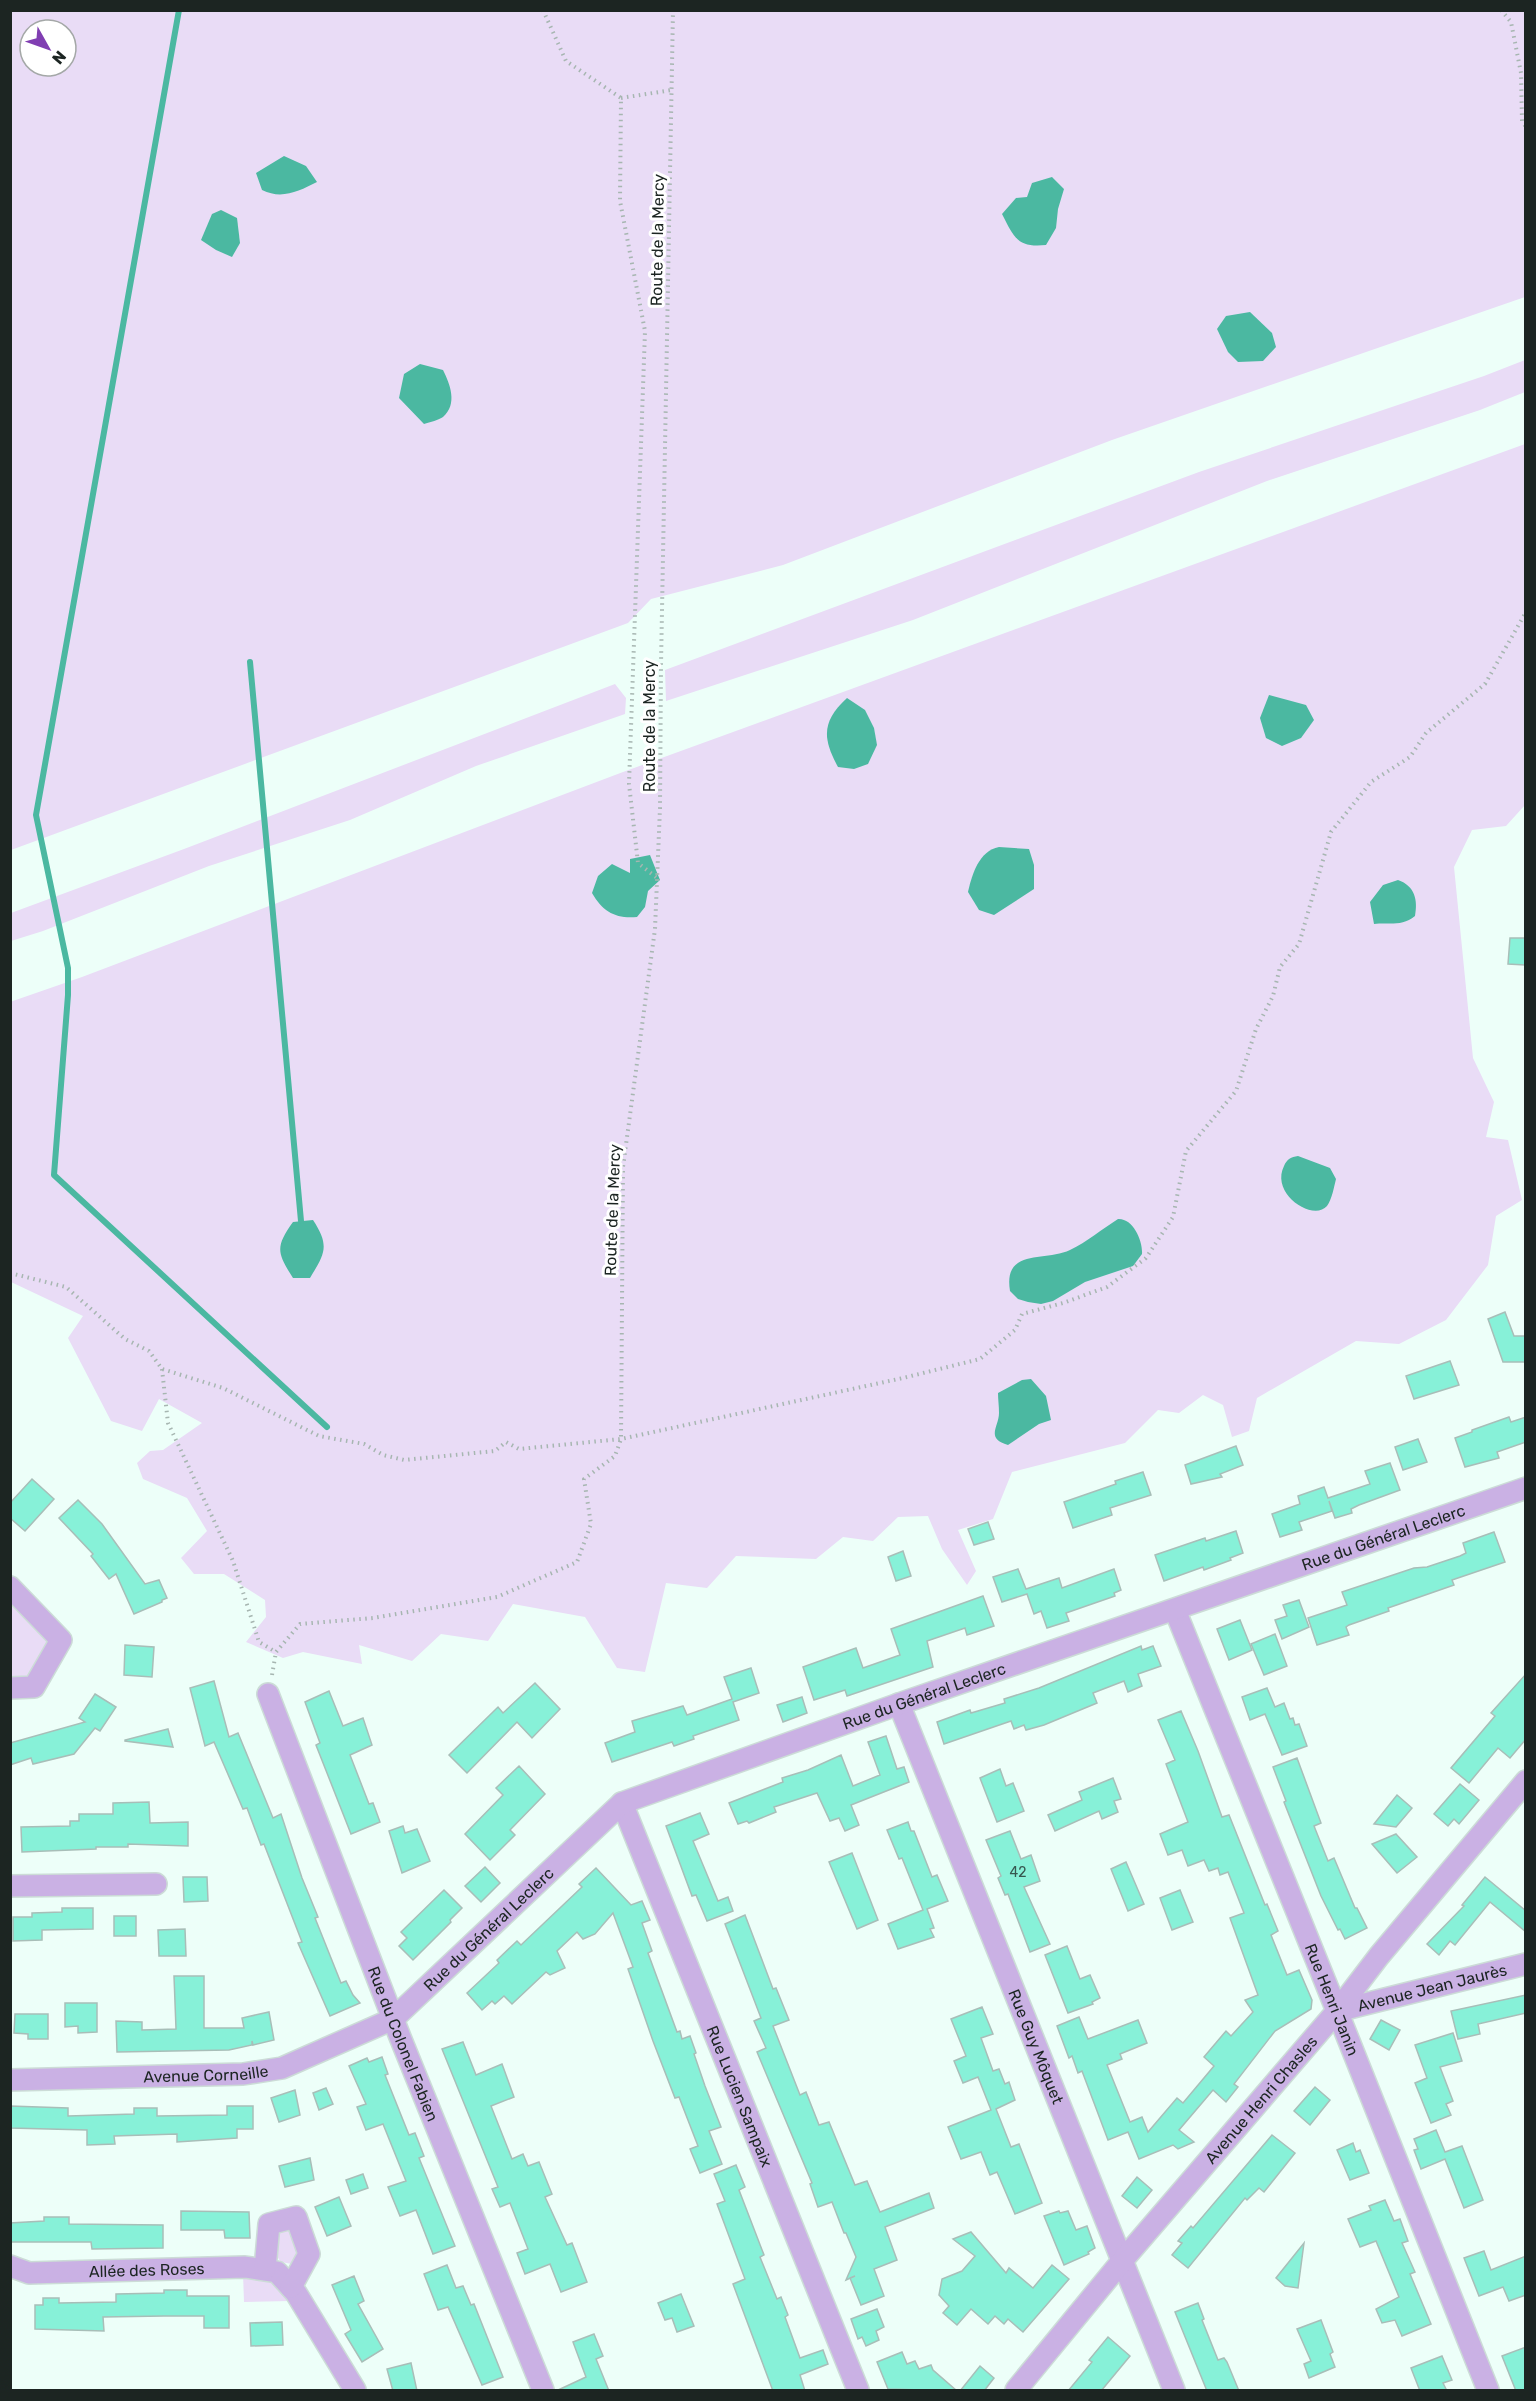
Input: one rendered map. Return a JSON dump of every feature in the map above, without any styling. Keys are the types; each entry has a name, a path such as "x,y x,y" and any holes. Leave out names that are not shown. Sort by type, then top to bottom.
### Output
{"street":[{"name":"Rue du Général Leclerc","path":"393,2019 622,1803 899,1704 1526,1488"},
{"path":"10,1587 61,1640 34,1687 10,1688"},
{"name":"Rue Henri Janin","path":"1175,1610 1338,2011 1488,2391"},
{"name":"Rue du Colonel Fabien","path":"268,1694 393,2019 543,2391"},
{"name":"Rue Guy Môquet","path":"899,1704 1174,2391"},
{"name":"Avenue Henri Chasles","path":"1016,2391 1122,2262 1338,2011 1380,1956 1526,1781"},
{"name":"Rue Lucien Sampaix","path":"622,1803 858,2391"},
{"path":"10,1886 156,1884"},
{"name":"Avenue Jean Jaurès","path":"1338,2011 1526,1964"},
{"name":"Avenue Corneille","path":"10,2080 252,2073 282,2068 393,2019"},
{"path":"291,2287 309,2254 296,2217 269,2224 266,2269 277,2272 291,2287 355,2391"},
{"name":"Allée des Roses","path":"17,2274 266,2269"}],"path":[{"path":"543,10 566,61 621,98 672,90"},
{"name":"Route de la Mercy","path":"621,1439 622,1167 655,929 660,808 673,10"},
{"path":"1501,10 1511,22 1521,73 1522,121 1526,127"},
{"path":"621,98 620,201 645,331 629,784 638,864 657,878"},
{"path":"162,1369 223,1388 319,1436 364,1444 383,1455 404,1460 495,1451 506,1442 519,1449 621,1439 892,1381 980,1359 1015,1330 1022,1314 1063,1303 1107,1287 1146,1258 1173,1217 1186,1151 1236,1091 1256,1029 1273,996 1281,967 1299,944 1331,832 1371,782 1410,757 1426,733 1485,684 1526,612"},
{"path":"10,1273 66,1287 125,1339 149,1351 162,1369 168,1423 233,1561 259,1642 276,1652 300,1624 373,1618 497,1597 577,1562 591,1524 584,1479 615,1456 621,1439"}],"shaded area":[{"path":"11,11 1525,11 1525,297 1112,440 783,565 651,599 628,623 11,850"},
{"path":"284,156 306,166 317,182 297,191 283,194 262,190 256,173"},
{"path":"1052,177 1064,189 1058,209 1056,228 1046,245 1022,243 1014,235 1002,214 1016,198 1027,197 1032,183"},
{"path":"221,210 237,218 240,243 232,257 201,240 212,214"},
{"path":"1250,312 1272,333 1276,347 1263,361 1238,362 1228,352 1217,329 1226,316"},
{"path":"1525,360 1525,392 1480,410 1267,481 913,620 666,701 665,670 1199,472 1484,376"},
{"path":"420,364 443,370 451,394 448,412 437,420 424,424 399,398 404,374"},
{"path":"1525,444 1525,805 1506,826 1472,830 1454,867 1473,1058 1494,1102 1486,1137 1508,1140 1522,1200 1496,1216 1488,1265 1446,1320 1399,1344 1356,1341 1257,1398 1249,1431 1232,1437 1223,1405 1203,1395 1179,1413 1158,1410 1125,1443 1012,1472 993,1519 958,1530 976,1571 967,1585 942,1549 928,1516 898,1517 873,1541 843,1537 816,1559 736,1556 707,1588 666,1583 645,1672 617,1668 585,1617 513,1604 488,1641 441,1634 412,1661 359,1645 362,1664 303,1652 283,1658 246,1642 266,1617 265,1600 224,1574 194,1574 181,1558 207,1531 187,1498 143,1479 137,1463 150,1451 163,1450 202,1423 159,1399 142,1431 111,1421 68,1338 83,1316 11,1282 10,1002 82,977 623,772"},
{"path":"615,684 626,698 625,714 476,766 350,820 209,866 43,931 11,941 11,913"},
{"path":"1269,695 1306,705 1314,720 1301,738 1282,746 1266,738 1260,718"},
{"path":"847,698 865,710 874,728 877,745 868,764 854,769 838,767 827,738 829,722 833,714"},
{"path":"999,847 1029,849 1034,865 1034,889 994,915 979,910 968,892 974,871 981,858 992,849"},
{"path":"650,855 660,880 648,891 645,907 637,917 616,915 601,905 592,893 598,876 612,864 630,873 630,859"},
{"path":"1398,880 1408,886 1414,894 1415,916 1400,923 1374,924 1370,902 1383,885"},
{"path":"1298,1156 1330,1168 1336,1179 1329,1203 1321,1210 1304,1208 1288,1195 1283,1186 1281,1176 1285,1164"},
{"path":"1118,1219 1132,1226 1141,1243 1142,1254 1133,1266 1085,1282 1053,1301 1041,1304 1018,1299 1010,1291 1010,1277 1013,1268 1019,1262 1070,1250"},
{"path":"313,1220 322,1237 324,1249 322,1256 310,1278 293,1278 281,1256 283,1238 293,1222"},
{"path":"1031,1379 1046,1396 1051,1420 1039,1424 1008,1445 997,1439 995,1435 999,1413 998,1393 1022,1380"},
{"path":"10,1604 49,1644 30,1677 11,1682"},
{"path":"289,2227 304,2247 292,2264 281,2262 275,2247 280,2233"},
{"path":"243,2273 271,2280 290,2301 244,2302"}],"building":[{"path":"1510,938 1526,938 1525,965 1508,964"},
{"path":"1505,1312 1514,1336 1526,1336 1526,1362 1503,1362 1488,1319"},
{"path":"1450,1361 1459,1385 1414,1399 1406,1376"},
{"path":"1509,1417 1511,1422 1526,1417 1526,1442 1497,1452 1499,1458 1465,1467 1455,1438"},
{"path":"1418,1439 1427,1462 1403,1470 1395,1447"},
{"path":"1236,1446 1243,1465 1220,1474 1222,1477 1191,1484 1185,1465"},
{"path":"1390,1463 1400,1490 1359,1505 1351,1509 1352,1513 1335,1518 1329,1501 1332,1511 1299,1522 1302,1530 1280,1537 1272,1514 1300,1504 1298,1496 1324,1487 1328,1498 1370,1484 1365,1471"},
{"path":"1143,1472 1151,1495 1110,1508 1112,1515 1073,1528 1064,1502"},
{"path":"32,1479 54,1499 25,1531 10,1518 10,1503"},
{"path":"78,1500 102,1524 145,1584 159,1580 167,1598 134,1614 116,1574 109,1579 91,1556 93,1554 59,1518"},
{"path":"988,1522 994,1539 974,1545 968,1529"},
{"path":"1236,1531 1243,1553 1204,1570 1203,1567 1164,1581 1155,1555 1205,1538 1206,1541"},
{"path":"1494,1532 1505,1562 1452,1580 1454,1585 1388,1608 1389,1611 1349,1625 1346,1627 1349,1635 1317,1645 1308,1618 1347,1605 1342,1592 1414,1568 1427,1567 1460,1556 1466,1553 1463,1543"},
{"path":"903,1551 911,1576 896,1581 888,1557"},
{"path":"1018,1569 1026,1589 1059,1578 1062,1588 1114,1569 1121,1590 1114,1593 1115,1596 1066,1613 1069,1621 1047,1628 1041,1611 1034,1614 1027,1594 1002,1602 993,1577"},
{"path":"983,1596 994,1626 967,1635 965,1628 927,1641 933,1667 847,1696 845,1690 814,1700 803,1667 856,1648 863,1668 900,1655 891,1629"},
{"path":"1299,1600 1309,1627 1282,1639 1275,1620 1287,1616 1283,1605"},
{"path":"1240,1620 1252,1650 1229,1660 1217,1629"},
{"path":"1275,1634 1287,1666 1264,1675 1251,1644"},
{"path":"125,1645 154,1647 152,1677 124,1675"},
{"path":"1141,1646 1142,1650 1153,1646 1161,1666 1138,1674 1142,1686 1128,1692 1124,1681 1093,1693 1097,1703 1044,1725 1026,1730 1024,1725 1014,1729 1011,1721 944,1744 937,1722 970,1710 971,1713 1005,1703 1004,1699 1039,1688"},
{"path":"751,1668 759,1693 733,1702 739,1720 693,1736 694,1739 674,1746 672,1742 612,1762 605,1743 635,1732 632,1721 683,1706 687,1715 732,1699 724,1677"},
{"path":"1526,1674 1526,1739 1510,1758 1498,1748 1469,1783 1451,1768 1495,1716 1491,1713"},
{"path":"214,1681 229,1737 238,1733 273,1818 281,1814 302,1878 318,1917 315,1918 341,1983 346,1981 360,2003 330,2016 298,1943 302,1942 264,1844 261,1845 247,1808 243,1809 214,1742 205,1746 190,1688"},
{"path":"535,1683 560,1709 532,1738 517,1722 467,1773 449,1755 498,1707 503,1713"},
{"path":"1267,1688 1275,1707 1284,1703 1290,1719 1293,1718 1295,1725 1299,1724 1307,1746 1282,1755 1265,1714 1250,1720 1242,1697"},
{"path":"329,1691 343,1726 363,1718 372,1745 350,1755 369,1804 373,1803 380,1822 351,1834 316,1745 320,1743 305,1702"},
{"path":"95,1694 116,1707 100,1731 95,1728 74,1754 33,1764 31,1758 10,1765 10,1743 85,1722 79,1718"},
{"path":"802,1697 807,1713 783,1722 777,1705"},
{"path":"1181,1711 1222,1817 1229,1815 1265,1905 1267,1904 1278,1931 1271,1935 1287,1975 1299,1970 1312,2000 1311,2009 1275,2031 1234,2084 1238,2087 1226,2102 1213,2090 1179,2130 1194,2142 1178,2149 1173,2145 1139,2159 1128,2132 1108,2140 1082,2071 1078,2073 1072,2056 1069,2058 1057,2026 1079,2017 1088,2039 1138,2020 1147,2043 1120,2054 1122,2059 1107,2065 1130,2122 1142,2117 1148,2132 1177,2098 1183,2103 1214,2066 1204,2057 1226,2031 1231,2036 1253,2012 1245,2000 1258,1995 1230,1918 1244,1913 1228,1872 1220,1875 1218,1868 1209,1871 1204,1860 1188,1866 1182,1850 1168,1855 1160,1834 1188,1822 1166,1764 1175,1760 1158,1720"},
{"path":"168,1729 173,1747 125,1741 125,1740"},
{"path":"886,1736 897,1769 904,1767 909,1782 851,1805 859,1825 845,1831 839,1818 830,1821 817,1793 774,1807 776,1812 749,1823 747,1821 738,1824 729,1803 783,1782 782,1778 808,1770 841,1755 853,1786 880,1775 868,1742"},
{"path":"1297,1758 1321,1823 1314,1826 1328,1861 1334,1858 1355,1908 1367,1928 1345,1939 1321,1896 1284,1802 1286,1801 1273,1767"},
{"path":"519,1766 545,1794 510,1830 515,1835 490,1860 465,1834 503,1795 496,1788"},
{"path":"1000,1769 1006,1786 1013,1783 1024,1811 997,1822 980,1778"},
{"path":"1113,1778 1121,1799 1114,1801 1118,1812 1102,1819 1099,1811 1055,1831 1048,1815 1082,1800 1079,1792"},
{"path":"1460,1784 1479,1800 1459,1824 1454,1819 1448,1826 1434,1814"},
{"path":"1397,1795 1412,1808 1396,1827 1374,1824"},
{"path":"149,1802 150,1823 188,1822 188,1846 128,1844 128,1847 22,1852 21,1827 70,1826 70,1821 79,1821 79,1814 113,1814 113,1803"},
{"path":"700,1813 709,1834 693,1841 718,1901 728,1897 733,1911 707,1921 696,1895 692,1896 666,1826"},
{"path":"908,1822 911,1831 914,1831 932,1877 937,1875 948,1901 927,1909 934,1928 930,1929 934,1937 898,1949 888,1924 923,1910 902,1858 899,1859 887,1830"},
{"path":"403,1826 405,1833 417,1829 430,1861 402,1873 389,1831"},
{"path":"1010,1831 1021,1859 1031,1855 1040,1881 1024,1887 1050,1944 1030,1952 1008,1894 1005,1895 998,1878 1001,1876 986,1840"},
{"path":"1396,1834 1417,1857 1397,1873 1372,1844"},
{"path":"852,1853 878,1920 857,1929 829,1862"},
{"path":"1126,1862 1144,1904 1128,1911 1111,1869"},
{"path":"485,1867 500,1883 481,1902 465,1886"},
{"path":"596,1868 631,1905 642,1901 650,1920 642,1923 652,1951 648,1953 677,2032 680,2031 682,2039 690,2036 696,2053 694,2054 721,2127 709,2131 722,2164 700,2173 690,2149 698,2146 679,2097 675,2098 653,2041 628,1969 633,1967 613,1913 595,1934 583,1939 577,1932 557,1951 565,1968 550,1975 546,1972 512,2004 504,1996 495,2004 492,2001 482,2010 467,1993 499,1963 497,1960 517,1941 521,1945 582,1887 579,1884"},
{"path":"183,1877 207,1877 208,1901 184,1902"},
{"path":"1485,1877 1526,1911 1526,1932 1490,1902 1455,1945 1450,1941 1439,1955 1427,1944 1464,1906 1462,1905"},
{"path":"444,1890 462,1908 413,1960 399,1946 407,1938 401,1932"},
{"path":"1180,1890 1193,1922 1172,1930 1160,1898"},
{"path":"62,1908 93,1908 93,1929 42,1930 42,1940 13,1941 13,1917 32,1917 32,1913 62,1912"},
{"path":"745,1915 773,1989 776,1988 789,2020 773,2026 800,2095 806,2092 819,2125 829,2122 855,2185 867,2181 880,2212 929,2193 934,2208 885,2227 897,2260 874,2269 884,2296 861,2305 850,2278 846,2280 856,2257 832,2202 818,2207 810,2184 812,2183 757,2052 766,2048 754,2021 761,2018 725,1924"},
{"path":"114,1916 136,1916 136,1936 114,1936"},
{"path":"185,1929 186,1956 159,1956 158,1930"},
{"path":"1067,1946 1080,1979 1090,1975 1100,1998 1092,2002 1093,2004 1068,2013 1045,1955"},
{"path":"174,1976 204,1976 204,2028 244,2028 242,2018 269,2012 274,2040 253,2045 252,2041 252,2045 229,2050 117,2052 116,2021 142,2022 142,2030 176,2029"},
{"path":"1526,1995 1526,2013 1478,2024 1480,2034 1458,2039 1451,2011"},
{"path":"65,2003 97,2003 97,2032 78,2033 78,2026 65,2027"},
{"path":"982,2007 993,2034 981,2038 993,2071 999,2069 1005,2084 1009,2082 1015,2100 996,2109 1011,2147 1019,2144 1042,2203 1015,2214 997,2172 990,2175 981,2152 961,2159 948,2127 991,2110 978,2077 963,2083 954,2061 966,2056 951,2019"},
{"path":"15,2014 48,2014 48,2039 28,2039 28,2034 14,2033"},
{"path":"1381,2020 1400,2030 1389,2050 1370,2039"},
{"path":"1453,2033 1462,2061 1440,2067 1453,2101 1446,2104 1451,2115 1431,2123 1415,2083 1427,2078 1415,2045"},
{"path":"463,2042 476,2075 502,2064 514,2097 491,2106 512,2159 523,2154 528,2166 539,2162 552,2194 545,2197 567,2245 572,2243 587,2282 561,2292 550,2264 525,2274 517,2253 528,2249 510,2203 500,2207 492,2189 498,2187 442,2049"},
{"path":"382,2057 388,2074 385,2075 409,2135 415,2133 424,2156 419,2158 455,2246 433,2254 416,2210 400,2216 388,2187 406,2181 383,2124 366,2130 357,2107 366,2104 349,2066 367,2058 369,2062"},
{"path":"1315,2087 1330,2100 1310,2125 1294,2111"},
{"path":"326,2088 333,2104 319,2110 313,2093"},
{"path":"295,2090 300,2115 279,2122 271,2098"},
{"path":"10,2106 68,2108 68,2116 134,2114 134,2108 157,2108 157,2116 227,2115 227,2106 253,2106 253,2129 237,2129 237,2138 177,2142 177,2134 114,2136 115,2144 87,2145 87,2130 10,2128"},
{"path":"1436,2130 1445,2152 1462,2146 1483,2200 1464,2208 1445,2159 1421,2169 1414,2150 1418,2149 1414,2139"},
{"path":"1272,2135 1295,2153 1264,2192 1259,2188 1247,2200 1245,2198 1188,2268 1172,2255 1182,2243 1178,2241 1191,2226 1193,2228"},
{"path":"1353,2143 1356,2152 1360,2150 1369,2173 1350,2180 1337,2150"},
{"path":"310,2158 314,2180 285,2187 279,2166"},
{"path":"736,2165 745,2187 739,2190 764,2255 760,2257 777,2299 781,2297 788,2315 785,2317 800,2358 823,2350 828,2364 800,2375 805,2391 773,2391 733,2284 745,2279 717,2204 725,2201 714,2174"},
{"path":"363,2174 368,2188 351,2194 346,2180"},
{"path":"1137,2177 1152,2190 1137,2208 1122,2196"},
{"path":"339,2197 351,2226 327,2236 315,2207"},
{"path":"1385,2200 1394,2221 1400,2219 1408,2241 1402,2243 1415,2272 1410,2274 1431,2324 1402,2336 1395,2320 1382,2323 1376,2309 1399,2297 1376,2241 1360,2247 1348,2219 1371,2210 1369,2206"},
{"path":"181,2211 249,2212 250,2238 225,2238 224,2230 181,2230"},
{"path":"1059,2211 1060,2213 1068,2211 1076,2230 1087,2226 1095,2248 1088,2252 1089,2254 1064,2265 1044,2216"},
{"path":"44,2217 69,2217 69,2224 163,2225 163,2248 92,2249 91,2242 10,2242 10,2223 44,2221"},
{"path":"971,2232 1006,2273 1009,2268 1033,2288 1052,2265 1069,2279 1023,2332 1008,2319 1004,2324 995,2316 988,2324 971,2309 957,2325 943,2313 949,2306 939,2295 942,2279 962,2271 975,2256 953,2239"},
{"path":"1304,2243 1298,2288 1285,2286 1276,2278"},
{"path":"1484,2251 1491,2270 1526,2256 1526,2295 1509,2301 1503,2287 1479,2296 1464,2258"},
{"path":"447,2265 456,2288 463,2286 471,2305 474,2304 503,2377 482,2385 448,2307 438,2310 424,2274"},
{"path":"354,2276 364,2301 358,2304 383,2349 362,2362 345,2334 351,2330 332,2285"},
{"path":"164,2290 187,2290 187,2296 229,2296 229,2328 204,2328 204,2316 164,2316 103,2317 104,2331 35,2329 35,2305 43,2305 43,2298 59,2298 59,2303 116,2302 116,2294 164,2293"},
{"path":"681,2294 694,2326 677,2332 672,2318 665,2320 658,2303"},
{"path":"1198,2303 1204,2319 1202,2320 1218,2360 1224,2358 1227,2362 1239,2391 1207,2391 1175,2312"},
{"path":"877,2309 884,2327 876,2331 879,2340 866,2346 862,2337 858,2339 851,2319"},
{"path":"1321,2320 1333,2352 1330,2354 1335,2367 1309,2378 1304,2364 1311,2361 1297,2329"},
{"path":"282,2322 283,2345 251,2346 250,2323"},
{"path":"594,2334 603,2356 596,2359 609,2391 556,2391 586,2377 573,2342"},
{"path":"1108,2337 1130,2356 1101,2391 1068,2391 1092,2362 1089,2360"},
{"path":"1526,2347 1526,2391 1516,2391 1502,2356"},
{"path":"902,2352 907,2364 915,2361 919,2369 931,2365 933,2370 957,2391 888,2389 877,2362"},
{"path":"1442,2356 1452,2380 1443,2383 1447,2391 1420,2391 1411,2368"},
{"path":"411,2363 417,2391 393,2391 387,2369"},
{"path":"980,2366 994,2378 984,2391 960,2391"}],"waterway":[{"path":"179,10 36,815 68,968 68,995 54,1175 327,1427"},
{"path":"250,662 301,1221"}]}
